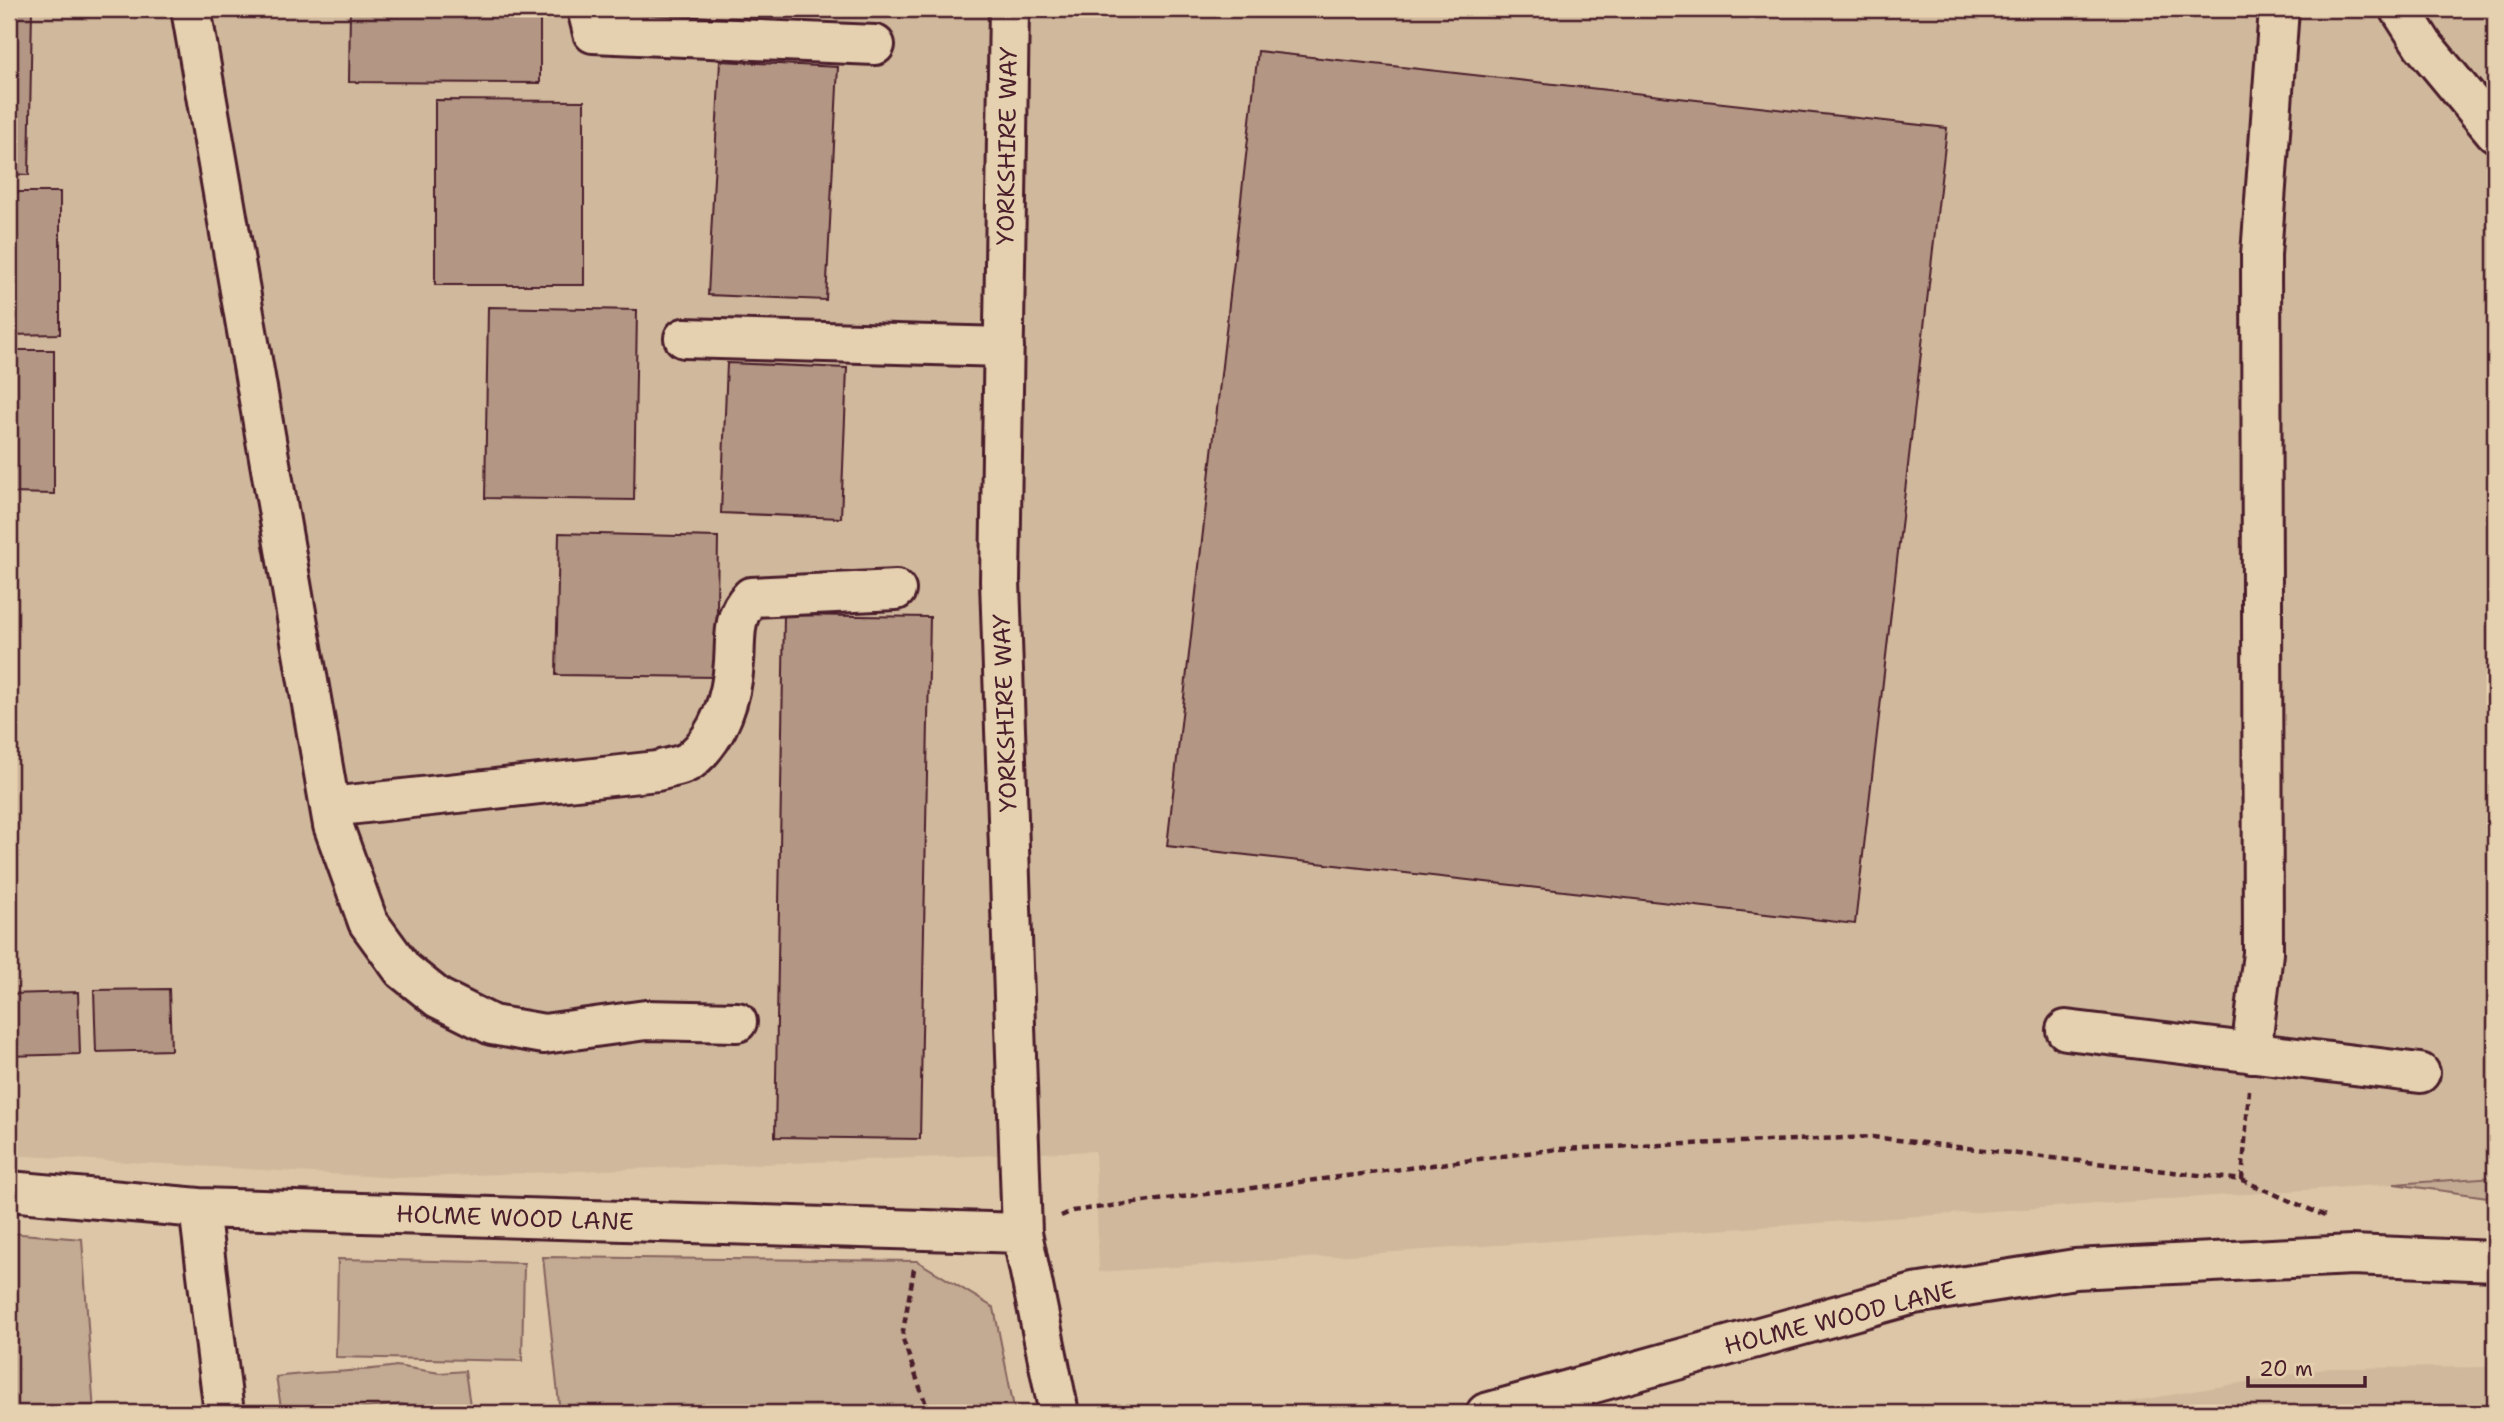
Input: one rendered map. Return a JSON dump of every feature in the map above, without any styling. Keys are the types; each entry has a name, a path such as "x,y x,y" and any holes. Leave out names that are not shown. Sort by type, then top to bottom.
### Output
{"street":[{"path":"191,9 333,825 368,922 403,970 438,998 492,1025 544,1034 646,1020 737,1022"},
{"path":"587,9 593,33 875,46"},
{"name":"YORKSHIRE WAY","path":"1009,9 1000,581 1022,1233 1059,1413"},
{"path":"2252,1053 2263,953 2261,255 2279,9"},
{"path":"2400,9 2423,45 2495,132"},
{"path":"684,338 1004,347"},
{"path":"330,807 657,772 691,761 719,724 729,696 734,666 736,619 751,597 896,590"},
{"path":"2066,1030 2420,1073"},
{"name":"HOLME WOOD LANE","path":"9,1191 199,1208 1022,1233"},
{"path":"199,1208 224,1413"},
{"name":"HOLME WOOD LANE","path":"1486,1413 1914,1294 2075,1269 2352,1255 2495,1261"}],"path":[{"path":"2242,1180 2252,1053"},
{"path":"1022,1233 1072,1211 1559,1149 1872,1137 2242,1180 2342,1225 2352,1255"},
{"path":"922,1230 902,1337 929,1413"}],"shaded area":[{"path":"9,9 2495,9 2495,1177 1099,1272 1095,1151 398,1178 9,1155"},
{"path":"2495,1177 2495,1198 2394,1184"},
{"path":"9,1233 82,1239 94,1413 9,1413"},
{"path":"543,1257 917,1261 994,1308 1015,1413 560,1413"},
{"path":"338,1259 524,1263 522,1361 336,1357"},
{"path":"396,1366 440,1373 465,1371 471,1412 439,1413 402,1404 323,1413 282,1413 276,1377"},
{"path":"2495,1367 2495,1413 2063,1413 2330,1368"}],"building":[{"path":"9,9 32,9 29,175 9,174"},
{"path":"350,9 540,9 540,83 349,82"},
{"path":"816,9 915,9 914,15"},
{"path":"1258,51 1947,128 1855,924 1167,846"},
{"path":"720,61 838,67 826,300 708,295"},
{"path":"435,100 584,101 584,285 435,285"},
{"path":"9,192 60,192 60,334 9,335"},
{"path":"488,307 637,310 634,500 485,498"},
{"path":"9,350 54,350 54,494 9,493"},
{"path":"727,363 847,368 841,518 721,513"},
{"path":"559,533 718,537 716,677 556,675"},
{"path":"784,615 930,617 920,1139 775,1137"},
{"path":"169,989 171,1050 96,1052 94,990"},
{"path":"78,992 80,1054 9,1056 9,994"}]}
